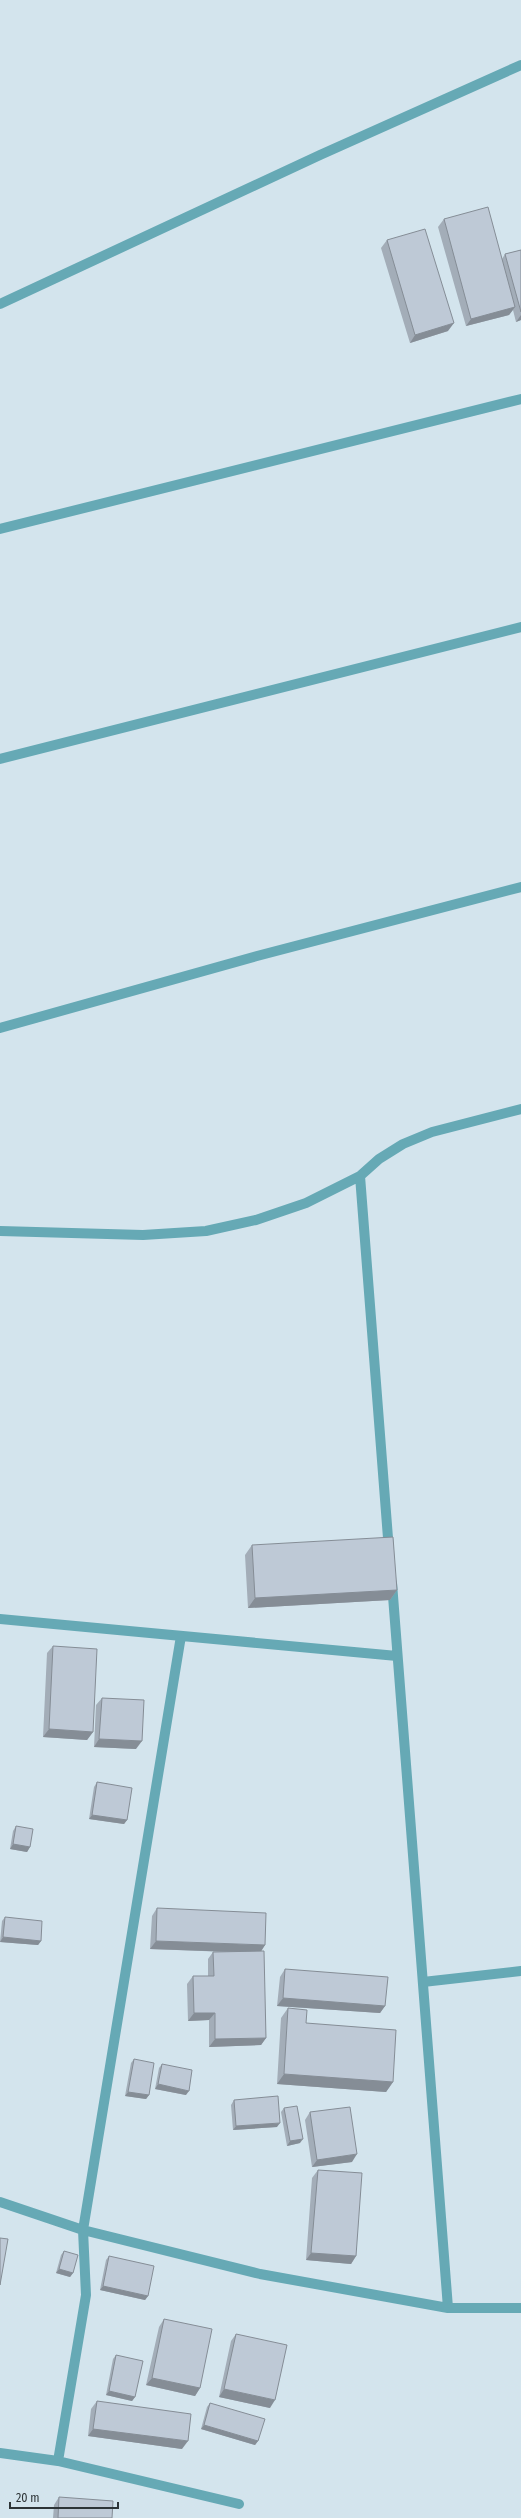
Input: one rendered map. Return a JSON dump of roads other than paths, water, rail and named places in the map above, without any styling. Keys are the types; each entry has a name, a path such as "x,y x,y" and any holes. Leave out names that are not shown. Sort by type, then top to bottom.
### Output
{"street":[{"path":"0,304 320,155 521,65"},
{"path":"0,529 521,399"},
{"path":"0,759 521,627"},
{"path":"0,1028 257,956 521,886"},
{"path":"0,1231 143,1235 206,1231 256,1220 306,1203 360,1176 379,1159 404,1144 432,1132 521,1109"},
{"path":"360,1176 448,2308"},
{"path":"0,1620 397,1656"},
{"path":"58,2461 86,2295 83,2230 181,1636"},
{"path":"422,1982 521,1971"},
{"path":"0,2202 83,2230 260,2274 448,2308 521,2308"},
{"path":"0,2453 58,2461 239,2504"}]}
